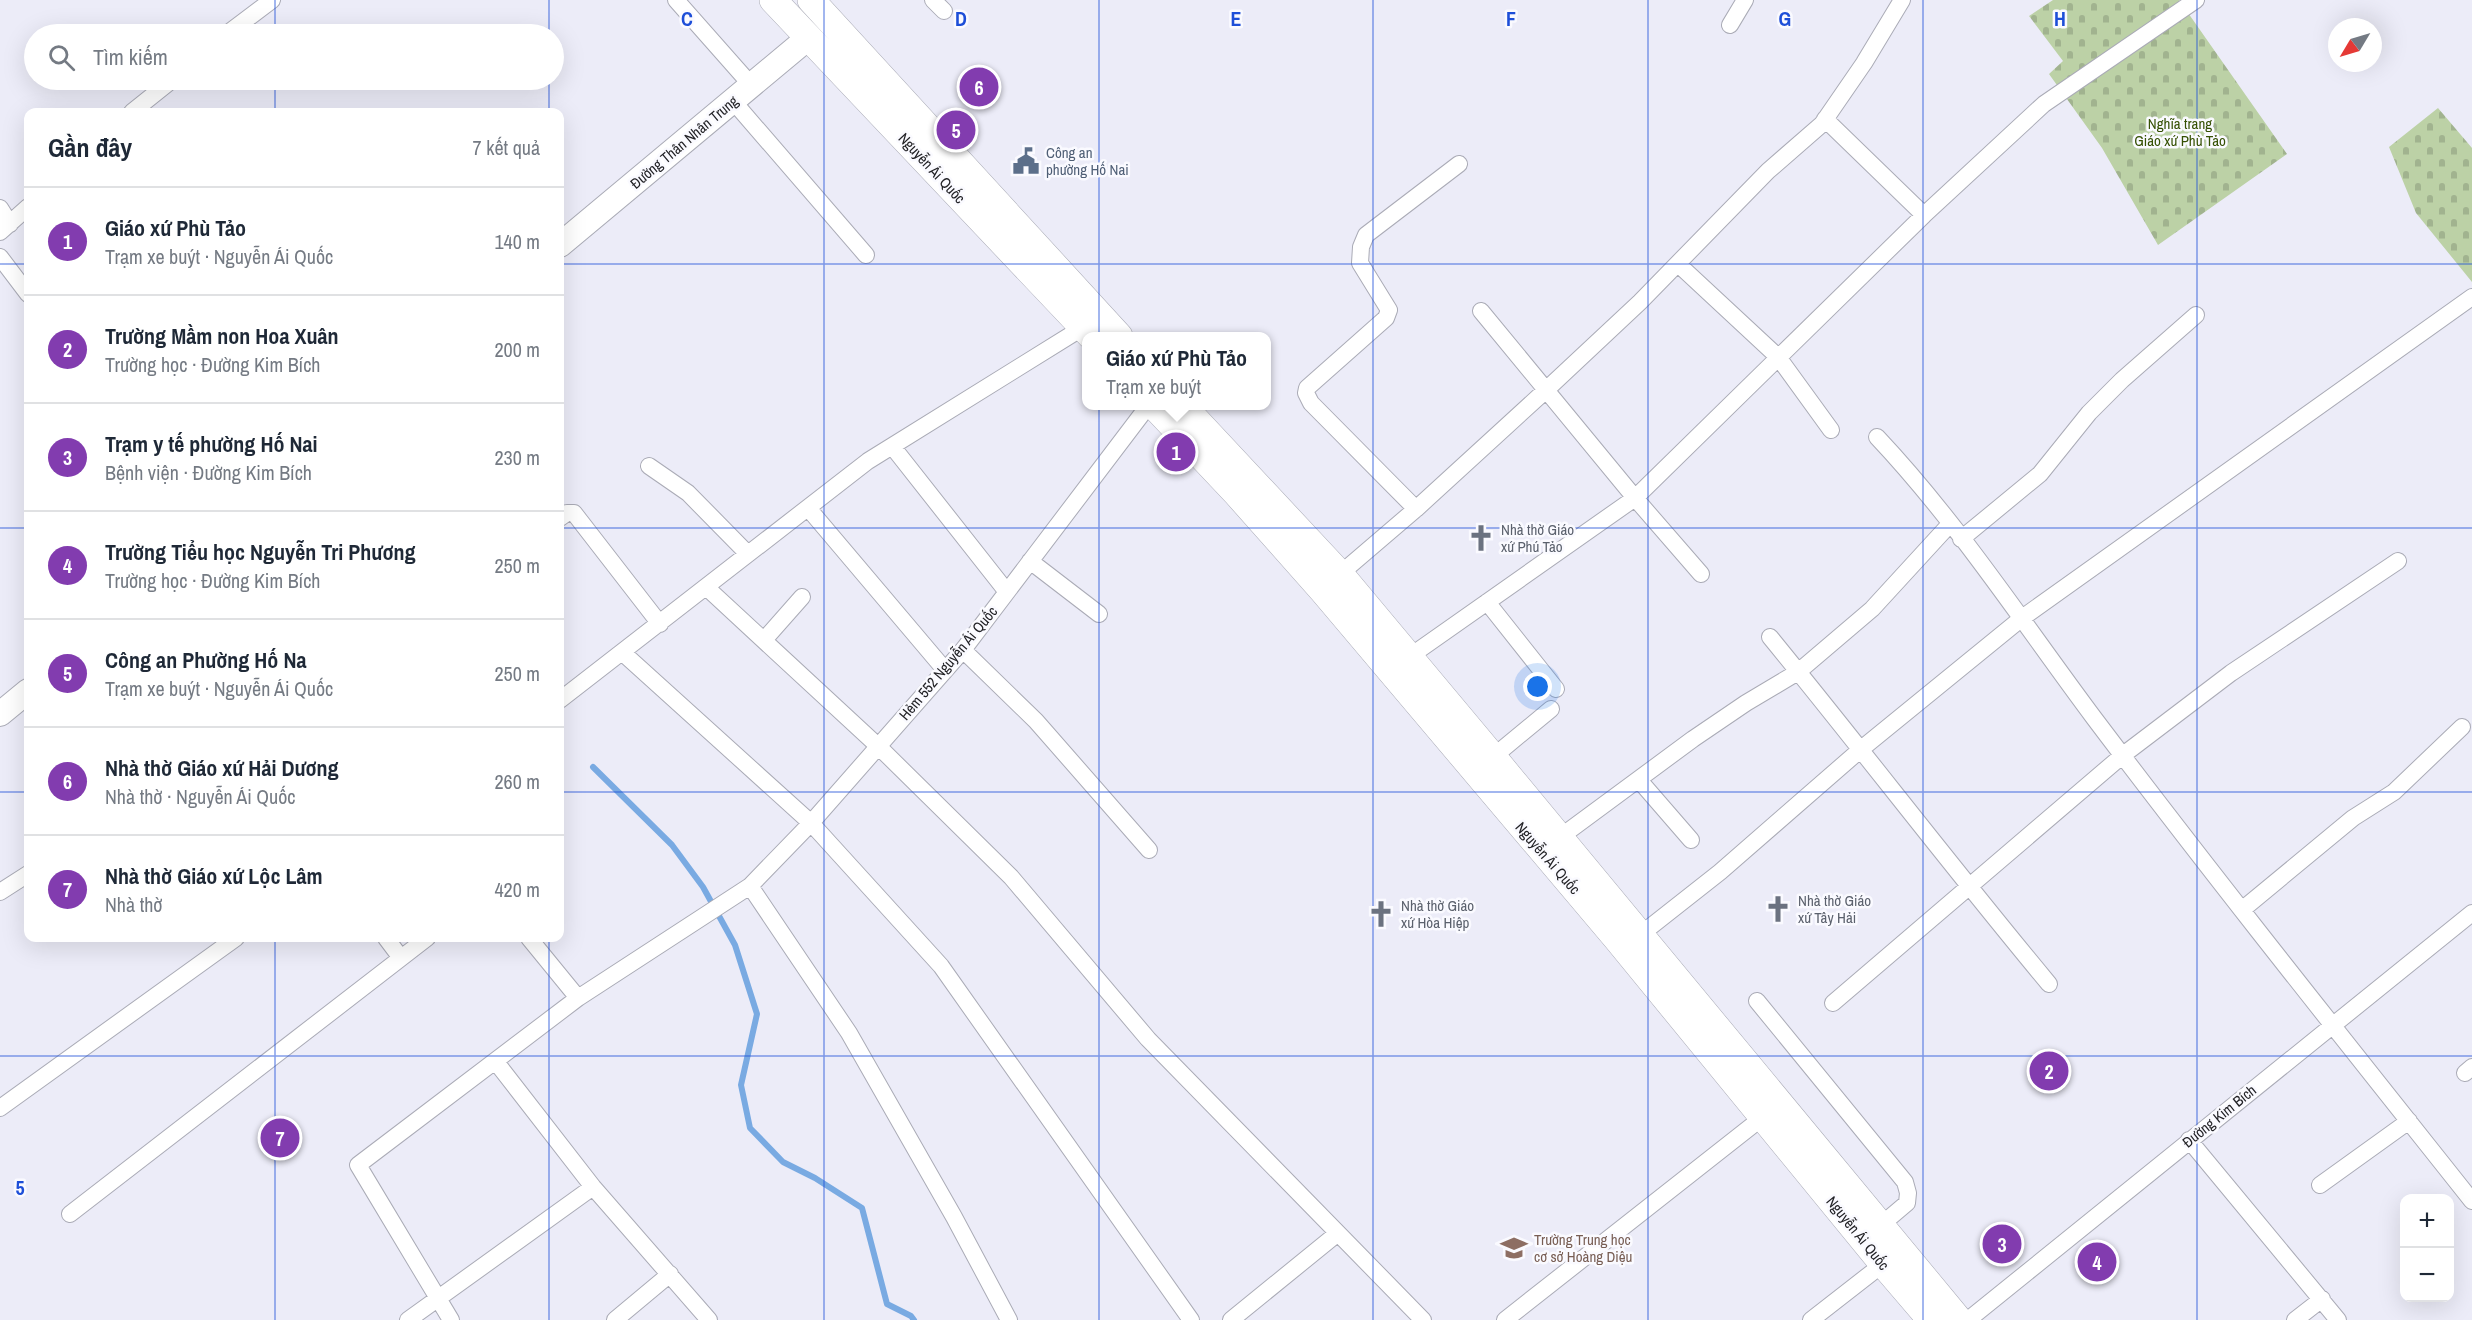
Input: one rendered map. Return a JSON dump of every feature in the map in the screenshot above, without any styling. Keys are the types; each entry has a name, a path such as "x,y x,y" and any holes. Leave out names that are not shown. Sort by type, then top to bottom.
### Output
{"main road":[{"name":"Nguyễn Ái Quốc","path":"773,0 1087,332"},
{"name":"Nguyễn Ái Quốc","path":"811,0 1115,332"},
{"name":"Nguyễn Ái Quốc","path":"1159,410 1237,494 1331,582 1361,599 1959,1320"},
{"name":"Nguyễn Ái Quốc","path":"1187,410 1331,582 1617,939 1931,1320"}],"street":[{"path":"240,24 272,0"},
{"path":"676,0 742,93 866,255"},
{"path":"1730,26 1745,0"},
{"path":"1331,582 1416,509 1546,390 1678,264 1707,231 1768,171 1826,119 1864,63 1902,0"},
{"path":"1409,657 1635,498 1924,215 2044,104 2196,0"},
{"name":"Đường Thân Nhân Trung","path":"564,242 808,38"},
{"path":"137,108 160,90"},
{"path":"1826,119 1924,215"},
{"path":"1416,509 1311,403 1306,393 1307,388 1386,318 1389,310 1360,263 1361,247 1366,235 1459,164"},
{"path":"0,208 5,228 24,211"},
{"path":"0,257 24,289"},
{"path":"1678,264 1778,357 1831,430"},
{"path":"1640,935 1720,872 1860,750 2022,618 2472,297"},
{"path":"1480,311 1701,574"},
{"path":"1961,539 2040,474 2090,413 2122,380 2196,315"},
{"path":"564,697 868,461 1082,335"},
{"name":"Hẻm 552 Nguyễn Ái Quốc","path":"438,1299 358,1165 578,998 750,886 811,823 963,650 1144,410"},
{"path":"1877,437 1899,460 1950,524 2123,754 2472,1201"},
{"path":"892,446 1007,592"},
{"path":"649,466 688,493 748,554"},
{"path":"808,508 945,670"},
{"path":"564,515 574,513 660,624"},
{"path":"1559,838 1719,721 1798,672 1872,609 1950,524"},
{"path":"1030,561 1099,614"},
{"path":"1833,1003 2123,754 2231,673 2398,561"},
{"path":"706,587 879,747 1011,877 1148,1039 1423,1320"},
{"path":"764,640 802,597"},
{"path":"1487,602 1556,689"},
{"path":"1770,637 1967,886 2049,984"},
{"path":"963,650 1036,721 1149,850"},
{"path":"623,653 811,823 941,966 1191,1320"},
{"path":"0,714 24,693"},
{"path":"1493,757 1551,709"},
{"path":"2243,909 2344,825 2394,792 2462,727"},
{"path":"1639,780 1691,840"},
{"path":"0,892 24,877"},
{"path":"750,886 849,1033 954,1217 1009,1320"},
{"name":"Đường Kim Bích","path":"1968,1320 2472,913"},
{"path":"0,1108 230,942"},
{"path":"389,942 401,958"},
{"path":"70,1214 422,942"},
{"path":"532,942 578,998"},
{"path":"1757,1001 1905,1182 1908,1193 1907,1203 1881,1225"},
{"path":"496,1062 593,1187 709,1320"},
{"path":"1505,1320 1763,1117"},
{"path":"2320,1185 2409,1121"},
{"path":"2189,1140 2338,1320"},
{"path":"408,1320 593,1187"},
{"path":"1231,1320 1338,1233"},
{"path":"1811,1320 1883,1264"},
{"path":"615,1320 670,1274"},
{"path":"438,1299 451,1320"},
{"path":"2295,1320 2322,1299"}],"green space":[{"name":"Nghĩa trang Giáo xứ Phù Tảo","path":"2053,0 2179,0 2287,154 2158,245 2102,148 2049,74 2063,61 2029,16"},
{"path":"2438,108 2472,148 2472,282 2416,213 2389,147"}],"waterway":[{"path":"593,767 672,845 703,887 735,945 757,1014 741,1085 750,1128 783,1162 815,1178 862,1208 887,1304 911,1316 914,1320"}],"place":[{"name":"Nhà thờ Giáo xứ Hải Dương","path":"979,87"},
{"name":"Công an Phường Hố Na","path":"956,130"},
{"name":"Công an phường Hố Nai","path":"1026,161"},
{"name":"Giáo xứ Phù Tảo","path":"1176,452"},
{"name":"Nhà thờ Giáo xứ Phú Tảo","path":"1481,538"},
{"name":"Nhà thờ Giáo xứ Tây Hải","path":"1778,909"},
{"name":"Nhà thờ Giáo xứ Hòa Hiệp","path":"1381,914"},
{"name":"Trường Mầm non Hoa Xuân","path":"2049,1071"},
{"name":"Nhà thờ Giáo xứ Lộc Lâm","path":"280,1138"},
{"name":"Trạm y tế phường Hố Nai","path":"2002,1244"},
{"name":"Trường Trung học cơ sở Hoàng Diệu","path":"1514,1248"},
{"name":"Trường Tiểu học Nguyễn Tri Phương","path":"2097,1262"}]}
